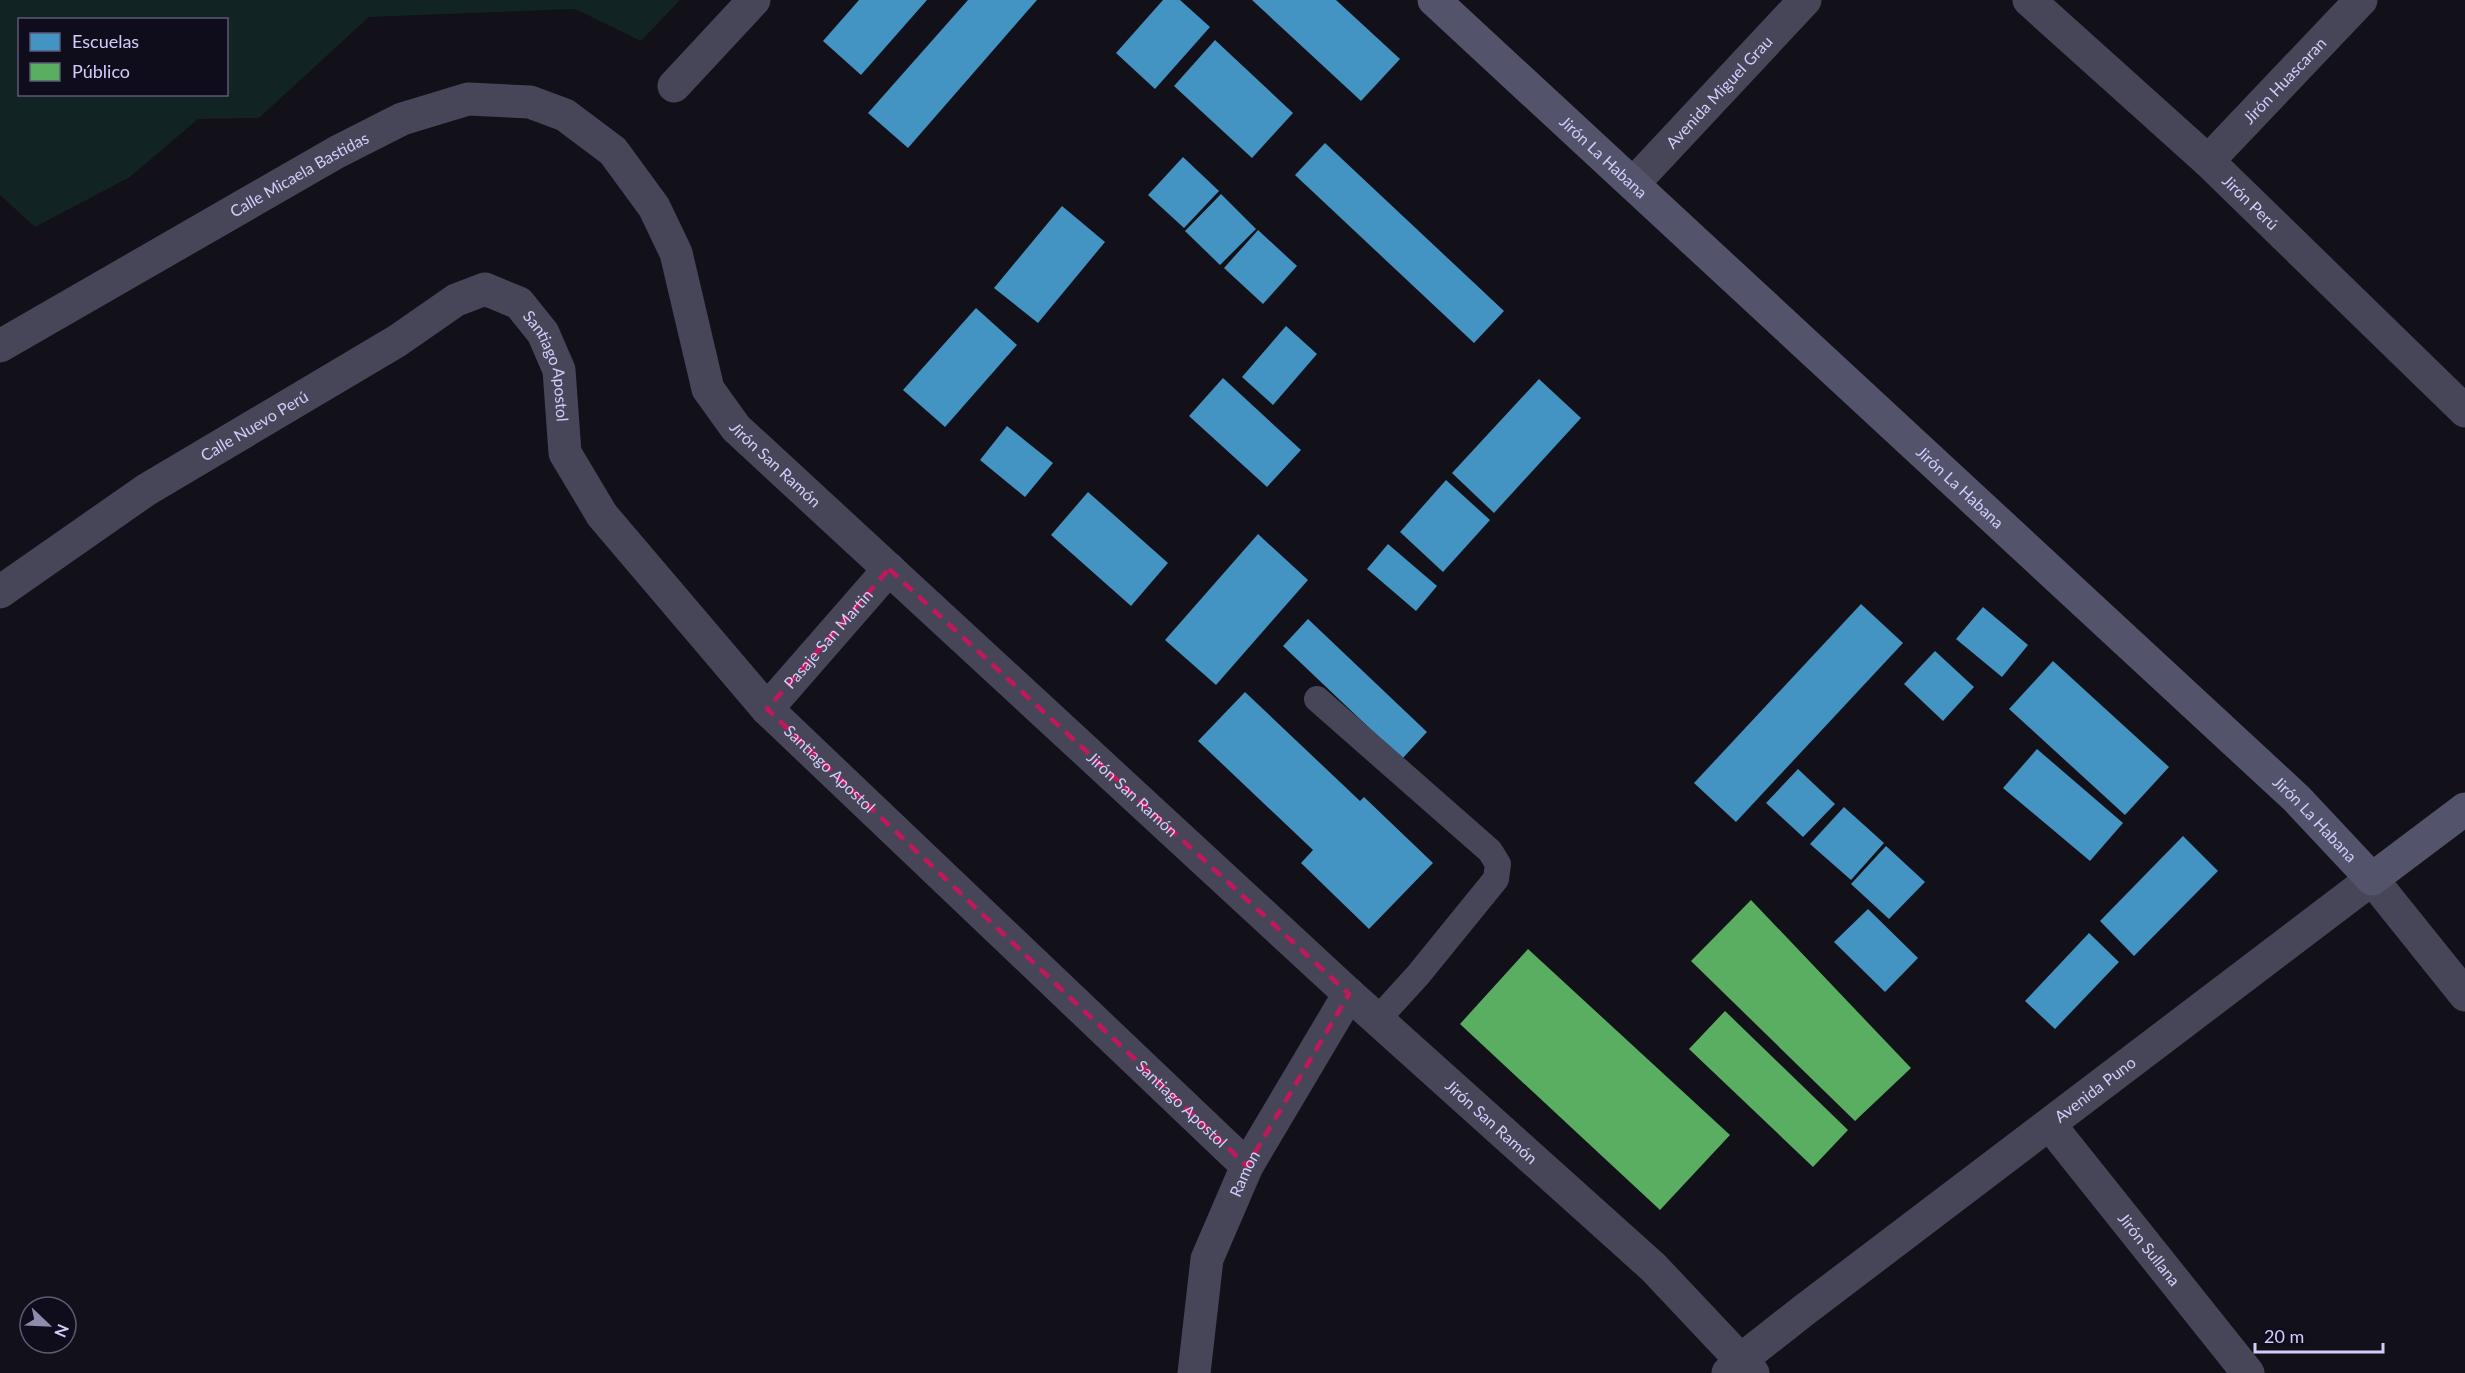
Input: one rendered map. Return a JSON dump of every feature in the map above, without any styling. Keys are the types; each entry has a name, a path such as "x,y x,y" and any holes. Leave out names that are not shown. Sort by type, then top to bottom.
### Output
{"street":[{"path":"674,86 754,0"},
{"name":"Jirón La Habana","path":"1434,0 2297,798 2372,879 2465,995"},
{"name":"Avenida Miguel Grau","path":"1633,184 1805,0"},
{"name":"Jirón Perú","path":"2030,0 2208,161 2465,411"},
{"name":"Jirón Huascaran","path":"2208,161 2361,0"},
{"name":"Calle Micaela Bastidas","path":"0,346 337,152 402,119 439,107 468,99 530,102 565,115 613,151"},
{"name":"Jirón San Ramón","path":"613,151 654,207 676,253 708,389 736,428 1377,1020 1653,1268 1741,1368"},
{"name":"Calle Nuevo Perú","path":"0,592 146,490 397,341 456,300 485,289 519,303"},
{"name":"Santiago Apostol","path":"519,303 543,333 559,370 566,453 582,485 602,515 767,709 1247,1166"},
{"name":"Pasaje San Martin","path":"767,709 889,569"},
{"name":"Avenida Puno","path":"1741,1368 2050,1125 2465,809"},
{"name":"Ramon","path":"1194,1373 1207,1258 1247,1166 1349,994"},
{"name":"Jirón Sullana","path":"2050,1125 2248,1373"}],"lane":[{"path":"1317,699 1490,851 1498,864 1496,879 1418,975 1377,1020"}],"highlighted area":[{"path":"889,569 1349,994 1247,1166 767,709"}],"shaded area":[{"path":"0,0 680,0 641,41 575,9 369,17 259,118 198,119 130,177 35,227 0,195"}],"building: Escuelas":[{"path":"859,0 927,0 861,75 823,41"},
{"path":"968,0 1037,0 908,148 868,113"},
{"path":"1163,0 1180,0 1210,27 1155,89 1116,53"},
{"path":"1252,0 1336,0 1400,59 1361,101"},
{"path":"1215,40 1293,113 1252,158 1174,86"},
{"path":"1325,143 1504,311 1474,343 1295,175"},
{"path":"1183,157 1219,191 1184,228 1148,195"},
{"path":"1221,194 1256,229 1220,265 1185,231"},
{"path":"1062,206 1105,242 1038,323 994,288"},
{"path":"1258,230 1297,266 1263,304 1224,268"},
{"path":"976,308 1017,345 945,427 903,390"},
{"path":"1286,326 1317,354 1273,405 1242,377"},
{"path":"1223,378 1301,450 1267,487 1189,416"},
{"path":"1539,379 1581,418 1494,513 1452,473"},
{"path":"1007,426 1053,463 1025,497 980,460"},
{"path":"1446,480 1490,520 1443,572 1400,532"},
{"path":"1088,492 1168,563 1131,606 1051,535"},
{"path":"1258,534 1308,580 1216,685 1165,640"},
{"path":"1388,544 1437,586 1416,611 1367,569"},
{"path":"1861,604 1903,643 1736,822 1694,783"},
{"path":"1983,607 2028,645 2002,677 1956,639"},
{"path":"1308,619 1427,732 1402,759 1283,646"},
{"path":"1935,651 1974,687 1943,721 1904,684"},
{"path":"2053,661 2169,767 2125,815 2009,709"},
{"path":"1245,692 1360,801 1364,797 1433,863 1369,929 1301,863 1313,850 1198,741"},
{"path":"2037,749 2123,823 2090,861 2003,788"},
{"path":"1798,769 1835,804 1803,837 1766,803"},
{"path":"1844,807 1884,843 1851,880 1810,844"},
{"path":"2183,836 2218,871 2134,956 2100,921"},
{"path":"1886,846 1925,882 1889,919 1851,884"},
{"path":"1868,909 1918,958 1885,992 1834,942"},
{"path":"2089,933 2119,962 2055,1029 2025,1001"}],"building: Público":[{"path":"1751,900 1911,1068 1855,1121 1691,961"},
{"path":"1528,949 1730,1135 1660,1210 1460,1024"},
{"path":"1725,1011 1848,1130 1813,1167 1689,1049"}]}
